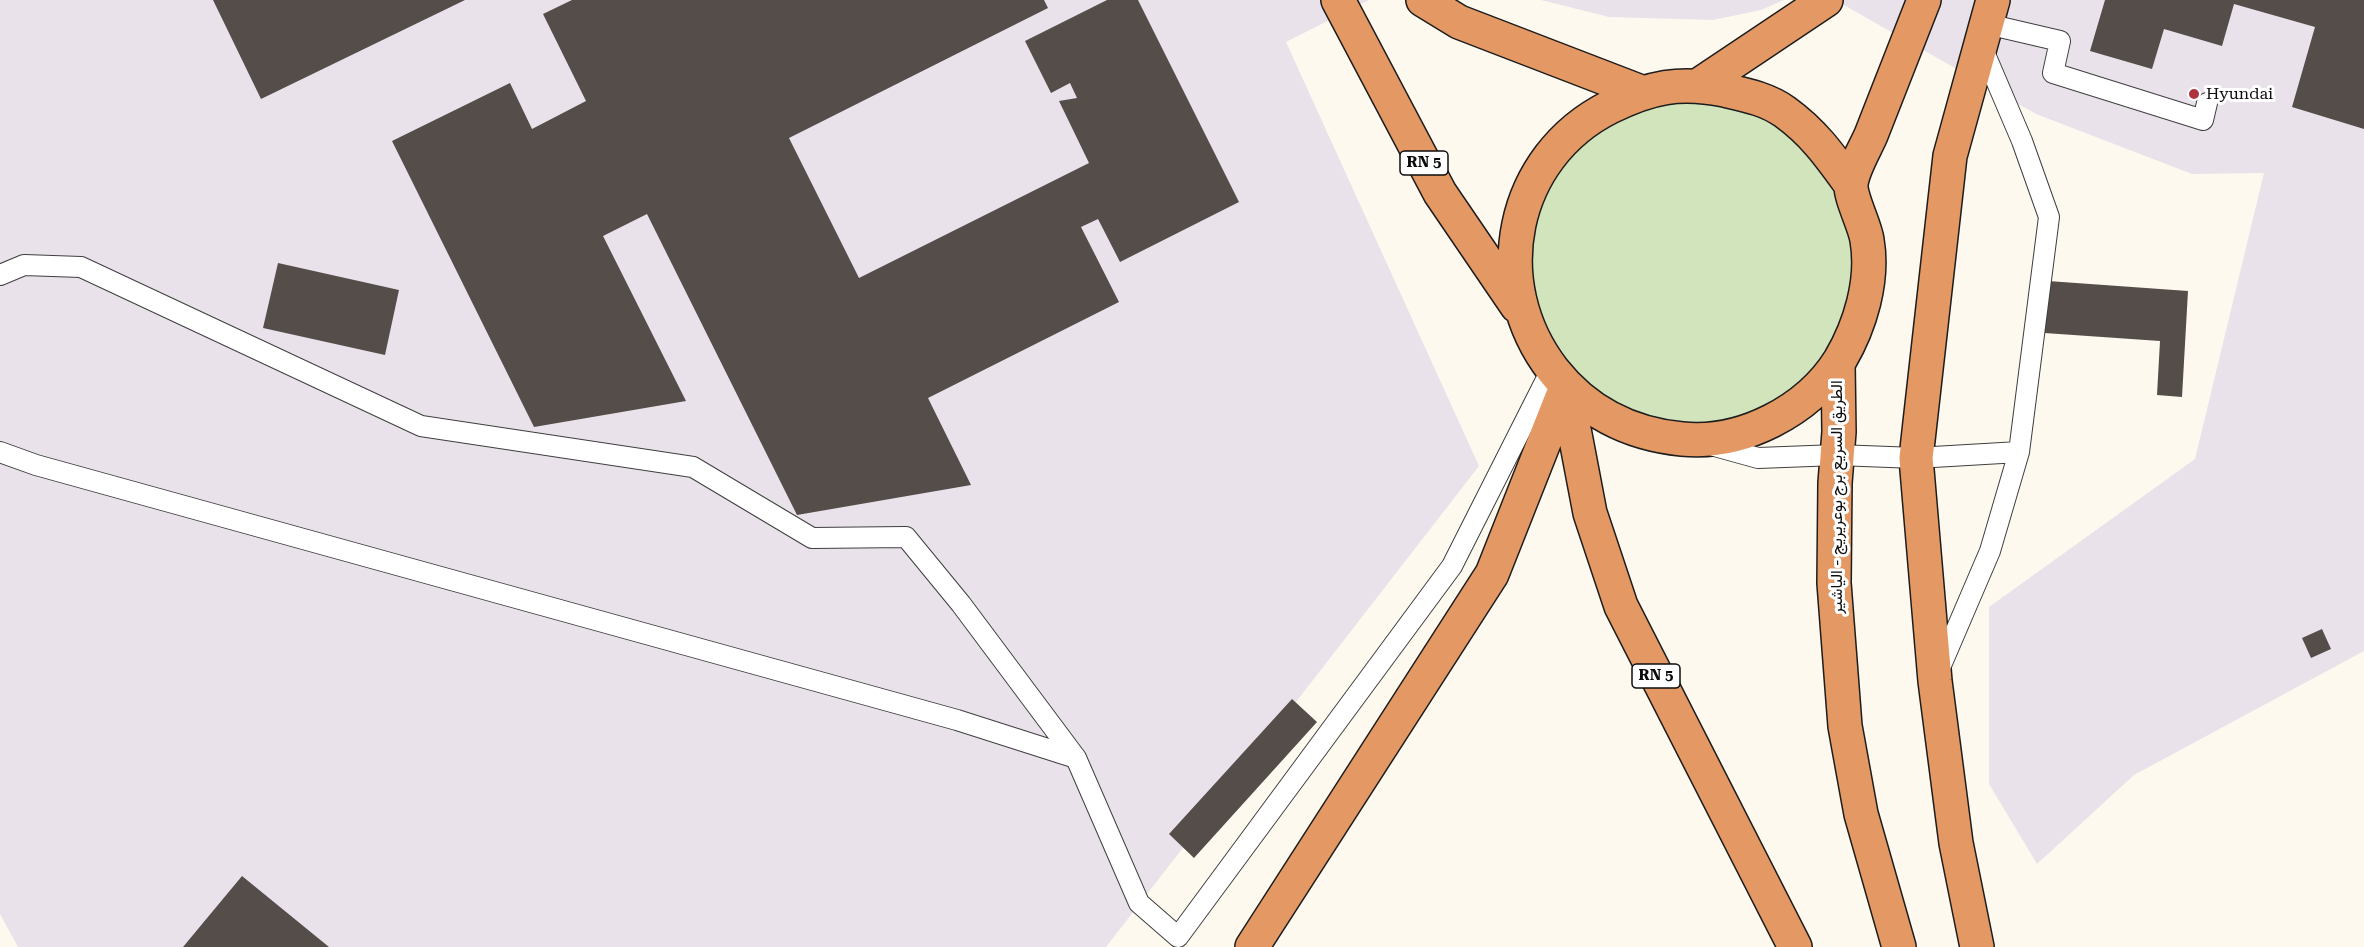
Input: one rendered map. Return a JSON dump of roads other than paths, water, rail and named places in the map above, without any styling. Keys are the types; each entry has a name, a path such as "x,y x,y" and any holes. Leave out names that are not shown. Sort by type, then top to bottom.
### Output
{"highway":[{"name":"RN 5","path":"1338,0 1440,193 1524,316"},
{"path":"1423,0 1459,22 1641,92"},
{"path":"1699,85 1826,0"},
{"path":"1851,185 1924,0"},
{"path":"1977,947 1956,843 1935,681 1916,458 1950,156 1987,23"},
{"path":"1699,85 1757,97 1783,110 1816,136 1851,185 1868,242 1867,289 1854,334 1838,363 1816,389 1790,411 1760,426 1727,436 1694,440 1658,436 1624,426 1593,409 1559,378 1541,354 1524,316 1515,276 1515,244 1521,214 1532,186 1546,160 1565,138 1588,118 1641,92 1670,86 1699,85"},
{"name":"الطريق السريع برج بوعريريج - الياشير","path":"1838,363 1834,583 1845,726 1861,814 1899,947"},
{"name":"RN 5","path":"1559,378 1590,513 1621,606 1796,947"},
{"path":"1252,947 1492,574 1559,378"}],"lane":[{"path":"1987,23 2060,41 2053,74 2203,120 2207,103"},
{"path":"1935,681 1990,552 2019,452 2049,217 2022,141 1987,23"},
{"path":"0,274 24,265 81,267 421,426 693,467 812,538 906,537 961,604 1076,758 1139,903 1178,937 1452,566 1559,378"},
{"path":"1694,440 1758,458 1837,455 1916,458 2019,452"},
{"path":"0,452 36,465 935,714 1076,758"}],"place":[{"name":"Hyundai","path":"2194,94"}]}
